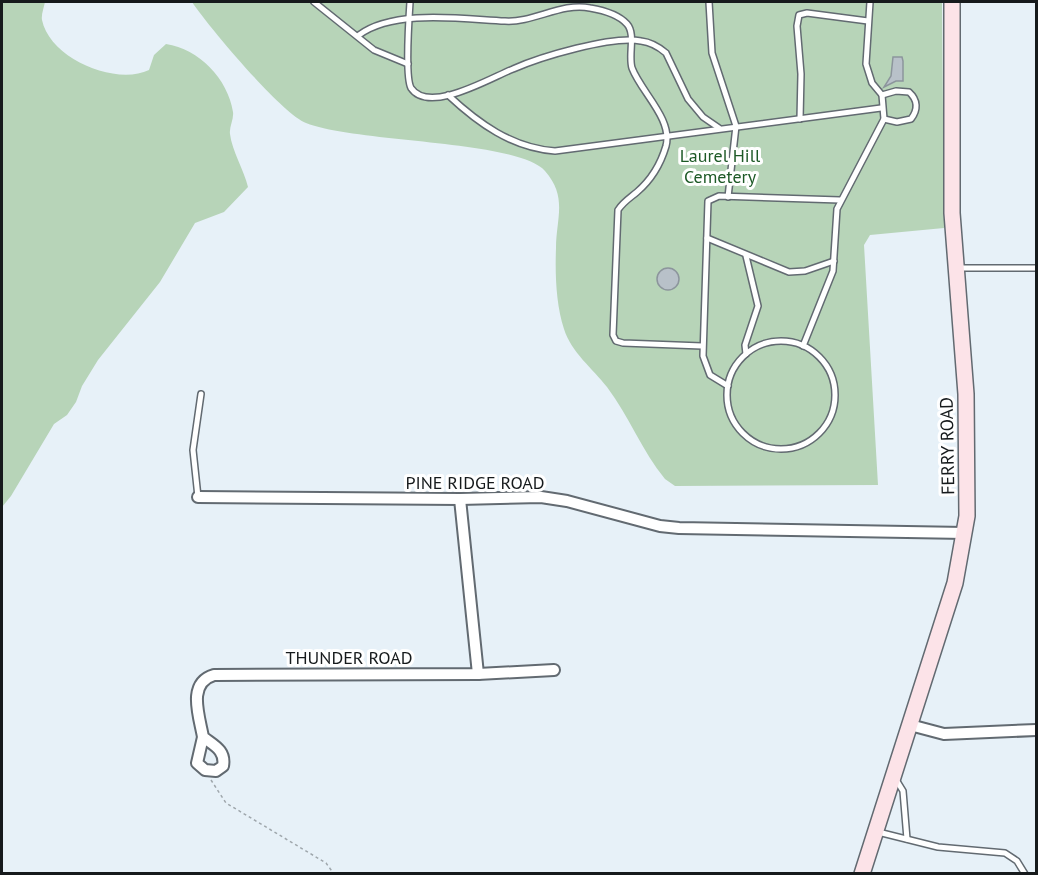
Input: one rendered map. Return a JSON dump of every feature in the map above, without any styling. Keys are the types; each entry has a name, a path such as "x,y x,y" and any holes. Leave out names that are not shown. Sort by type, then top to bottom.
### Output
{"main road":[{"name":"FERRY ROAD","path":"862,873 955,583 965,533 969,485 968,433 955,268 951,169 952,2"}],"street":[{"name":"PINE RIDGE ROAD","path":"198,497 460,500 541,497 567,501 660,526 680,528 965,533"},
{"path":"460,500 478,674"},
{"name":"THUNDER ROAD","path":"205,770 198,766 196,759 203,737 197,690 202,681 214,675 478,674 554,670"},
{"path":"910,725 944,734 1036,730"},
{"path":"203,737 222,753 224,761 216,771 205,770"}],"lane":[{"path":"314,2 359,35 374,50 408,64"},
{"path":"410,2 408,64 410,84 416,93 423,96 448,95 467,90 513,68 579,48 630,40 643,41 666,52 688,99 697,111 719,128"},
{"path":"709,2 712,53 736,126 728,197"},
{"path":"803,346 831,279 834,261 834,225 840,200 884,119 881,108 882,95 868,73 870,2"},
{"path":"359,35 378,24 409,20 511,22 587,4 626,23 630,30 633,71 667,135 663,154 652,176 618,210 613,335 616,341 623,343 702,346"},
{"path":"800,119 801,74 797,26 799,15 807,13 868,21"},
{"path":"882,95 896,91 909,92 916,100 916,108 911,119 897,122 884,119"},
{"path":"448,95 498,135 540,149 560,151 881,108"},
{"path":"728,386 707,370 702,346 708,201 714,197 840,200"},
{"path":"707,238 775,268 795,272 834,261"},
{"path":"746,256 758,306 745,345 746,354"},
{"path":"955,268 1036,268"},
{"path":"788,341 803,346 825,363 833,379 836,396 833,413 825,429 804,445 779,450 762,446 747,437 731,416 727,399 728,386 736,366 746,354 771,342 788,341"},
{"path":"198,497 193,450 201,394"},
{"path":"894,777 903,790 907,839"},
{"path":"876,832 938,847 1005,853 1017,861 1025,873"}],"path":[{"path":"205,770 226,803 326,863 334,873"}],"green space":[{"path":"2,2 45,2 42,20 57,47 86,66 103,71 135,74 149,70 154,55 166,44 190,52 200,59 218,77 230,100 233,115 231,140 248,187 224,212 195,223 160,282 98,360 82,386 76,402 67,415 54,424 2,507"},
{"name":"Laurel Hill Cemetery","path":"192,2 942,2 944,228 870,235 864,245 878,485 675,486 665,479 649,457 615,398 577,353 567,337 559,310 556,279 559,199 545,171 529,161 503,153 471,147 361,135 306,123 263,87 213,30"}],"building":[{"path":"893,57 902,57 903,81 896,81 884,87 891,76"},
{"path":"668,268 678,275 679,279 672,289 668,290 658,283 657,279 664,269"}]}
